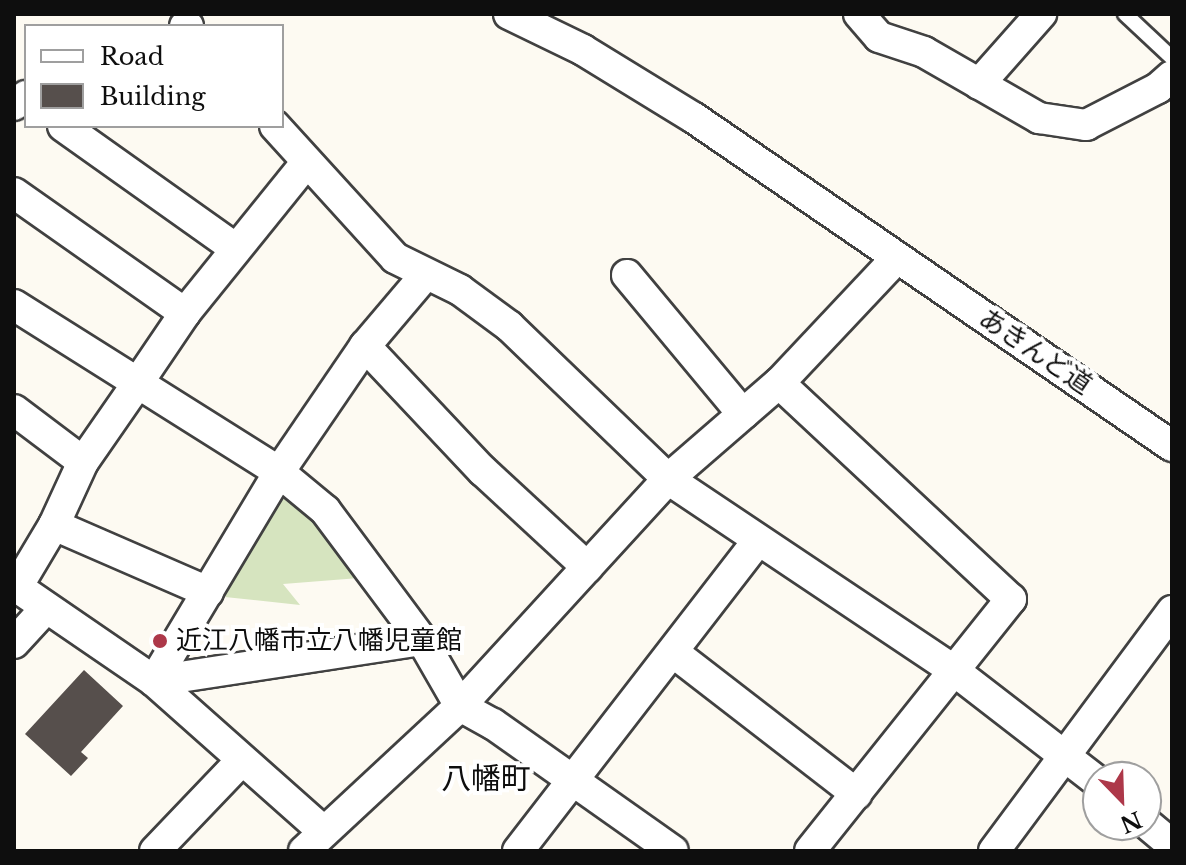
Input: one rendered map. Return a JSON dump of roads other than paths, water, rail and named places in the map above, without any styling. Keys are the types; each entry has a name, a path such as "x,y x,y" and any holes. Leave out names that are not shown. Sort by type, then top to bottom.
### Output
{"street":[{"name":"あきんど道","path":"509,14 583,50 694,118 1172,446"},
{"path":"859,14 879,37 924,52 1039,118 1086,125 1158,88 1172,76"},
{"path":"979,84 1034,26 1041,14"},
{"path":"66,128 236,249"},
{"path":"277,128 395,258 460,290 509,326 668,479 757,542 952,669 1082,768"},
{"path":"306,163 185,313 83,462 54,525 16,586 45,609 154,681 242,760 314,841 460,706 668,479 779,383 897,258"},
{"path":"14,193 185,313"},
{"path":"154,681 279,472 365,346 426,274"},
{"path":"627,275 743,414"},
{"path":"14,305 279,472 325,510 422,640 460,706 493,724 673,851"},
{"path":"365,346 483,471 587,567"},
{"path":"779,383 1011,599 952,669 810,851"},
{"path":"14,410 83,462"},
{"path":"54,525 208,592"},
{"path":"518,851 757,542"},
{"path":"14,643 45,609"},
{"path":"994,851 1172,611"},
{"path":"154,681 422,640"},
{"path":"673,652 857,794"},
{"path":"155,851 242,760"}],"lane":[{"path":"1125,14 1172,58"}],"place":[{"name":"近江八幡市立八幡児童館","path":"160,641"}],"district":[{"name":"八幡町","path":"486,779"}]}
